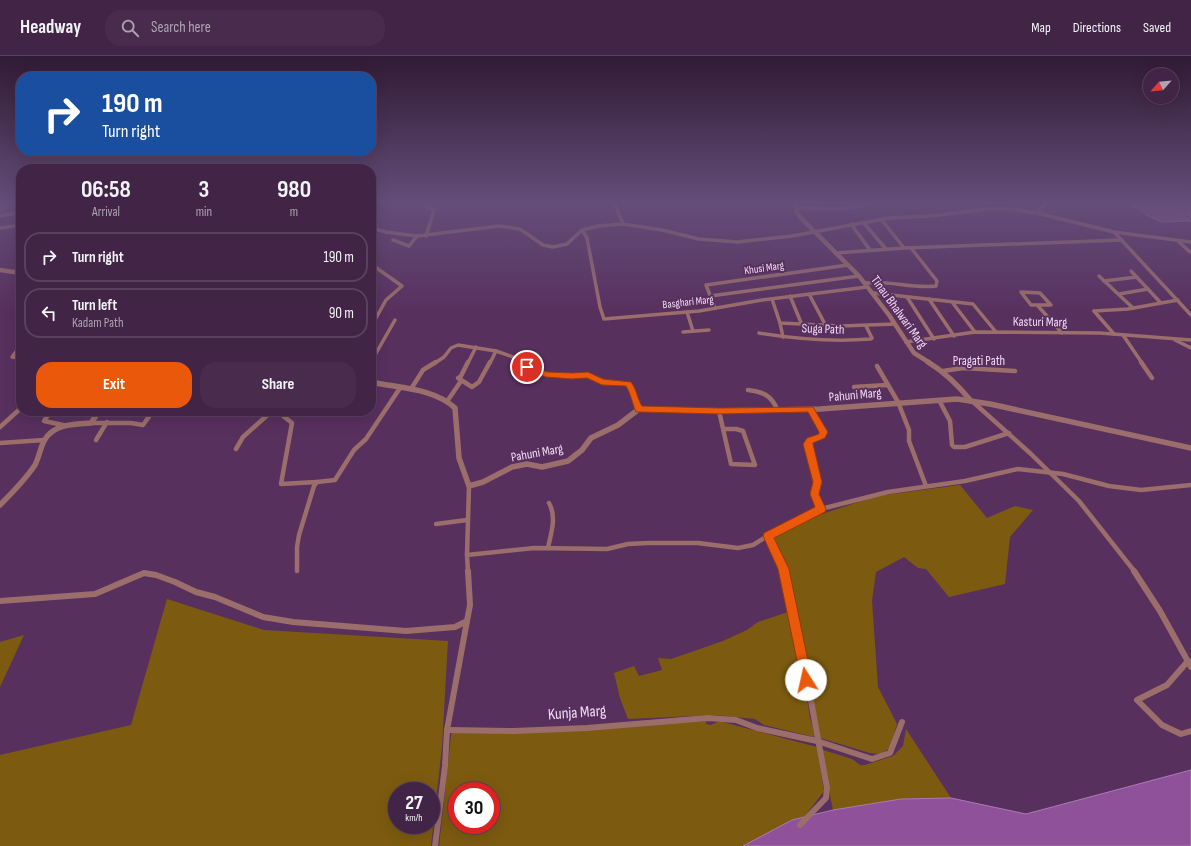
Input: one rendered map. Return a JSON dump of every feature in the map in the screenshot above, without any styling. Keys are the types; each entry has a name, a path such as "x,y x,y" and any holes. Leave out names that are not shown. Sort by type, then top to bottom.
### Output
{"street":[{"path":"393,240 409,246 415,239"},
{"path":"534,239 543,245 554,247 567,244 572,239"},
{"name":"Basghari Marg","path":"587,239 600,307 604,319 688,312 881,282 927,287 936,286 937,282 911,248"},
{"path":"698,239 725,242 769,239"},
{"name":"Tinau Bhalwari Marg","path":"821,239 859,276 873,293 895,324 911,351 919,358 943,372 958,385 971,401 1009,433 1079,501 1135,573 1160,611 1190,664"},
{"path":"862,239 870,250"},
{"path":"877,239 886,249"},
{"path":"897,239 904,248"},
{"path":"1163,239 1190,242"},
{"path":"835,253 904,248 1122,240 1191,315"},
{"path":"1178,241 1190,252"},
{"path":"1184,253 1190,252"},
{"name":"Khusi Marg","path":"710,296 706,287 706,285 709,284 848,265"},
{"path":"376,268 402,286 386,300 376,318"},
{"path":"0,270 16,272"},
{"path":"1131,271 1160,302"},
{"path":"715,308 710,296 859,276"},
{"path":"1099,276 1134,308"},
{"path":"1104,281 1137,277"},
{"path":"1119,294 1148,289"},
{"path":"1038,306 1050,305 1040,293 1021,292 1029,304 1038,306 1062,333"},
{"path":"873,293 973,304 996,332"},
{"path":"809,294 826,326"},
{"path":"790,296 802,324"},
{"path":"907,297 934,339"},
{"path":"772,299 783,337"},
{"path":"929,299 954,336"},
{"path":"1114,334 1094,311 1134,308 1160,302 1178,300"},
{"path":"952,302 975,332"},
{"path":"688,312 693,331"},
{"path":"376,353 395,320"},
{"path":"780,323 826,326 895,324"},
{"name":"Suga Path","path":"759,333 783,337 846,340 871,339 872,338 866,326"},
{"path":"683,332 709,330"},
{"name":"Kasturi Marg","path":"906,342 975,332 1114,334 1174,340"},
{"path":"1124,335 1152,378"},
{"path":"1174,340 1191,340"},
{"path":"1174,340 1191,348"},
{"path":"411,389 423,370 444,357 454,346 458,345 496,351 513,357 527,367 546,374 572,376 588,375 602,382 628,384 633,391 634,400 639,409"},
{"path":"476,348 461,376 458,378 472,387 476,385 496,351"},
{"path":"16,352 12,357 16,357"},
{"path":"877,366 898,402 910,433 909,441 926,486"},
{"name":"Pragati Path","path":"943,372 963,368 1015,371"},
{"path":"448,400 461,381"},
{"path":"376,383 411,389 448,400 454,408 460,463 463,476 469,486 467,554 470,605 447,730 445,766 435,846"},
{"path":"854,386 887,385"},
{"path":"284,416 292,423 281,484 335,480 354,450 366,438 400,388"},
{"path":"748,390 768,393 777,409"},
{"name":"Pahuni Marg","path":"469,486 483,482 512,467 527,464 542,467 568,461 582,450 591,438 618,425 639,409 719,411 810,409 957,399 1191,448"},
{"path":"939,400 950,421 952,445 954,447 969,446 1009,433"},
{"path":"810,409 824,432 822,436 810,440 808,444 818,482 814,494 821,509"},
{"path":"719,411 731,464 755,465 743,431 740,429 724,429"},
{"path":"0,427 16,413"},
{"path":"47,416 44,421 63,425 107,422 143,425 149,416"},
{"path":"91,423 96,416"},
{"path":"236,449 243,437 266,416"},
{"path":"96,440 107,422"},
{"path":"0,505 20,484 39,458 44,440 63,425"},
{"path":"0,442 44,440"},
{"path":"467,554 548,548 590,550 607,549 628,544 678,542 738,548 753,545 821,509 888,492 965,481 1018,469 1064,474 1109,486 1141,490 1191,485"},
{"path":"297,572 297,548 301,527 314,486 317,482"},
{"path":"548,548 553,515 553,508 550,503"},
{"path":"436,524 467,520"},
{"path":"768,536 784,569 827,788 826,798 800,825"},
{"path":"0,601 95,594 144,573 156,575 175,582 196,592 215,597 263,617 293,622 406,631 455,627 467,621"},
{"path":"1190,664 1167,685 1137,700 1162,725 1181,734 1191,731"},
{"name":"Kunja Marg","path":"447,730 514,731 587,728 708,718 736,720 758,728 817,741 872,759 890,753 902,722"}],"shaded area":[{"path":"960,485 987,518 1015,506 1033,510 1010,537 1005,584 949,597 926,569 918,568 904,557 876,572 872,601 878,687 897,724 890,748 881,754 870,753 820,738 789,573 784,559 771,537 813,517 877,496"},
{"path":"167,599 264,630 448,641 442,747 438,782 388,782 388,834 432,834 431,846 0,846 0,755 131,725"},
{"path":"791,611 814,737 764,725 755,719 715,715 628,719 620,698 614,673 634,666 639,676 662,670 658,658 671,659 723,641 747,630 758,622"},
{"path":"24,635 0,687 0,642"},
{"path":"706,721 706,724 711,725 719,721 817,747 824,791 802,820 742,846 439,846 452,727 511,733"},
{"path":"906,729 951,798 901,799 833,810 823,761 823,750 852,759 860,765 865,765 893,756 903,746"},
{"path":"1191,770 1191,846 743,846 792,820 833,810 901,799 951,798 1026,814"}],"route":[{"path":"527,367 546,374 572,376 588,375 602,382 628,384 633,391 634,400 639,409 719,411 810,409 824,432 822,436 810,440 808,444 818,482 814,494 821,509 768,536 784,569 787,591 802,652 806,680"}]}
